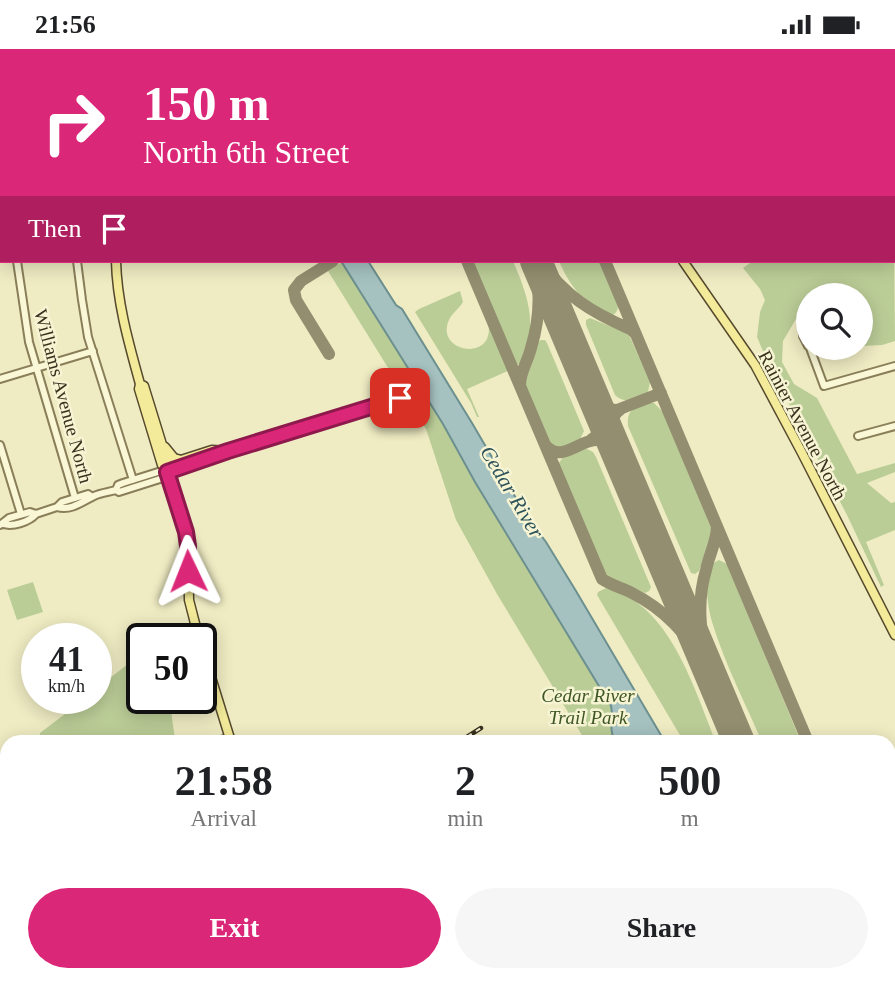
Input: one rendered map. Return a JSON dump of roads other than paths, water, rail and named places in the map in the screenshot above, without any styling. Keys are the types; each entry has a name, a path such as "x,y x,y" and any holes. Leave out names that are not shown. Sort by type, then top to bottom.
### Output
{"main road":[{"path":"116,263 122,315 139,389 186,532 188,600 195,623"},
{"name":"Rainier Avenue North","path":"684,263 755,365 895,635"},
{"path":"140,384 145,386 168,464 167,472"},
{"path":"162,443 178,460 212,450 228,451"},
{"path":"217,697 228,735"}],"street":[{"name":"Williams Avenue North","path":"17,263 25,322 36,368 76,501"},
{"path":"77,263 86,326 133,480"},
{"path":"0,379 93,351"},
{"path":"814,360 824,386 895,366"},
{"path":"116,490 118,485 133,480 167,472 400,398"},
{"path":"858,436 895,426"},
{"path":"0,445 22,518"},
{"path":"2,524 9,518 22,518 30,512 36,514 57,507 62,502 76,501 88,494 92,496 116,490 120,492 160,479 167,472"}],"water":[{"name":"Cedar River","path":"342,263 369,263 396,305 402,309 527,517 576,591 661,735 613,735 611,706 475,482 443,424"}],"railway":[{"path":"470,735 481,728"}],"park label":[{"name":"Cedar River Trail Park","path":"588,706"}]}
